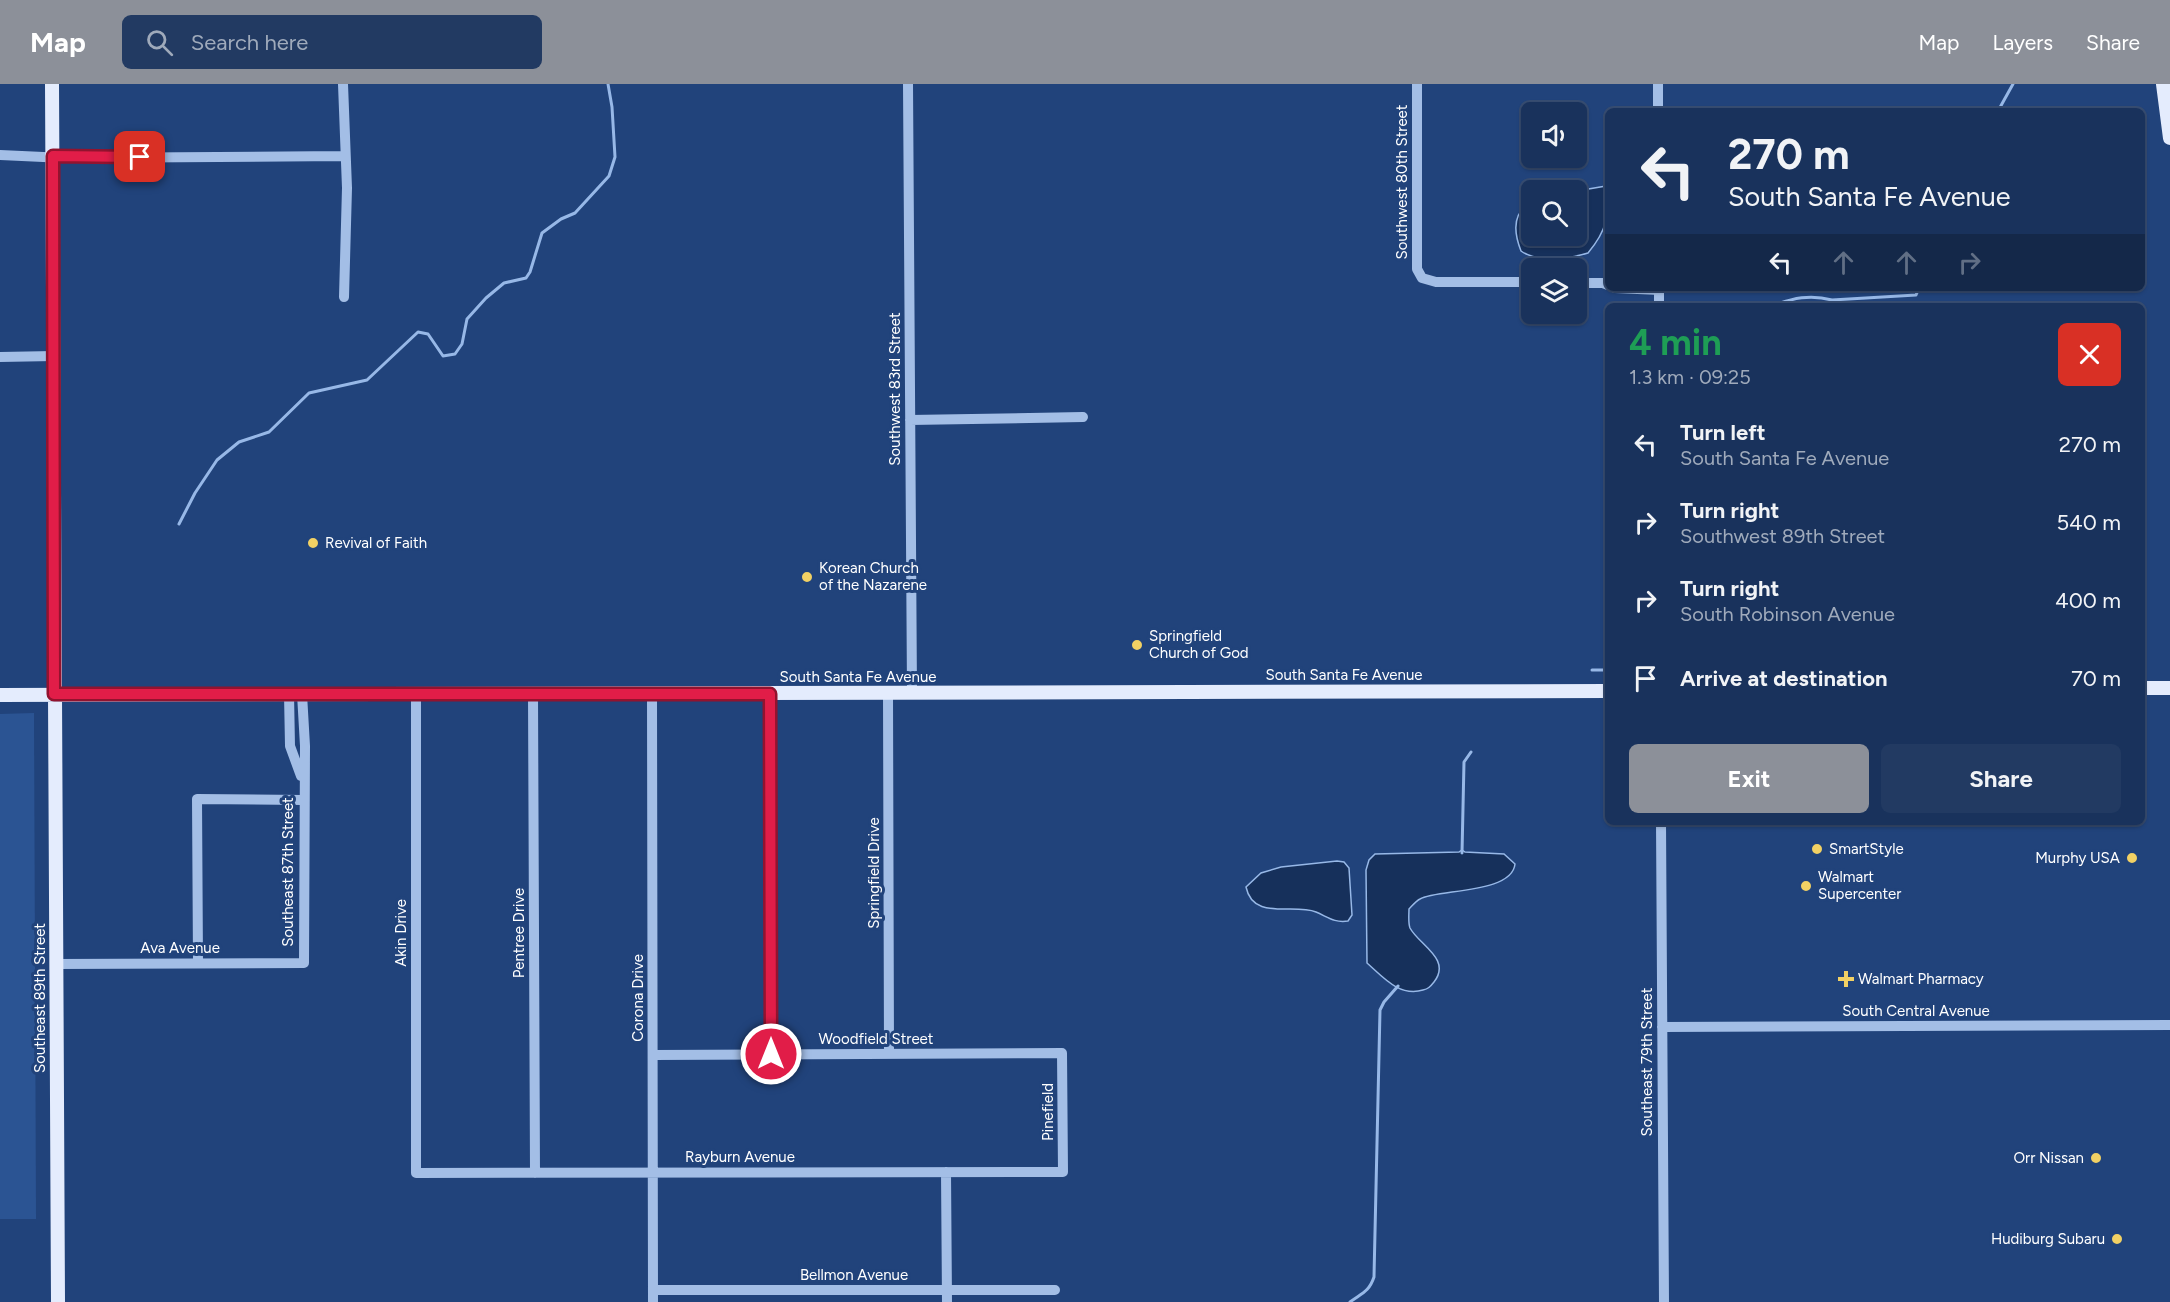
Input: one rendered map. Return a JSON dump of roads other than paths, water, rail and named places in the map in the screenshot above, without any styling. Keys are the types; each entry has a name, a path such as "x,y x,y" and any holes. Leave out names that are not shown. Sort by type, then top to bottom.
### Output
{"main road":[{"name":"Southeast 89th Street","path":"52,84 58,1302"},
{"path":"2163,84 2170,138"},
{"path":"2145,688 2170,688"},
{"name":"South Santa Fe Avenue","path":"0,695 1605,691"}],"street":[{"path":"342,84 347,188 344,297"},
{"name":"Southwest 83rd Street","path":"908,84 912,693"},
{"name":"Southwest 80th Street","path":"1417,84 1417,269 1422,278 1436,282 1521,282"},
{"path":"1658,84 1658,108"},
{"path":"0,155 344,156"},
{"path":"1587,283 1605,283"},
{"path":"0,357 54,356"},
{"path":"910,420 1083,417"},
{"name":"Springfield Drive","path":"888,693 889,1054"},
{"name":"Southeast 87th Street","path":"296,694 290,746 303,782 304,963"},
{"name":"Akin Drive","path":"416,694 416,1173"},
{"name":"Pentree Drive","path":"533,694 535,1173"},
{"name":"Corona Drive","path":"652,694 653,1296"},
{"path":"770,694 771,1054"},
{"path":"198,963 197,800 303,800"},
{"name":"Southeast 79th Street","path":"1661,825 1664,1302"},
{"name":"Ava Avenue","path":"56,964 304,963"},
{"name":"South Central Avenue","path":"1662,1027 2170,1025"},
{"name":"Woodfield Street","path":"653,1054 1062,1053"},
{"name":"Pinefield","path":"1062,1053 1063,1172"},
{"path":"946,1172 947,1296"},
{"name":"Rayburn Avenue","path":"416,1173 1063,1172"},
{"name":"Bellmon Avenue","path":"653,1296 947,1296 1055,1290"}],"waterway":[{"path":"179,524 195,493 217,460 239,442 269,432 309,393 367,380 418,332 428,334 443,356 455,354 462,344 467,319 486,298 504,283 526,278 542,233 561,219 575,213 609,176 615,157 608,84"},
{"path":"2000,108 2013,84"},
{"path":"1781,303 1809,297 1832,300 1916,295 1918,291"},
{"path":"1592,670 1605,670"},
{"path":"1462,853 1464,762 1471,752"},
{"path":"1350,1302 1367,1289 1374,1277 1380,1010 1398,986"}],"place":[{"name":"Revival of Faith","path":"313,543"},
{"name":"Korean Church of the Nazarene","path":"807,577"},
{"name":"Springfield Church of God","path":"1137,645"},
{"name":"SmartStyle","path":"1817,849"},
{"name":"Murphy USA","path":"2132,858"},
{"name":"Walmart Supercenter","path":"1806,886"},
{"name":"Walmart Pharmacy","path":"1846,979"},
{"name":"Orr Nissan","path":"2096,1158"},
{"name":"Hudiburg Subaru","path":"2117,1239"}]}
